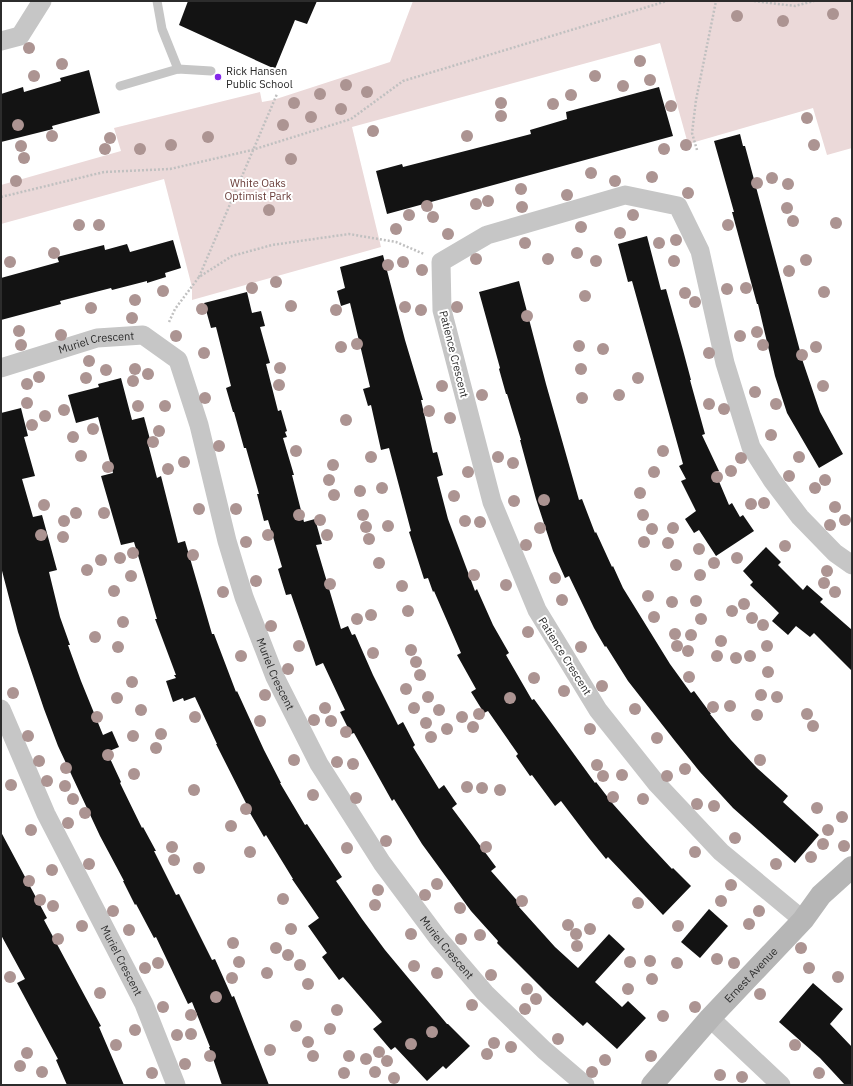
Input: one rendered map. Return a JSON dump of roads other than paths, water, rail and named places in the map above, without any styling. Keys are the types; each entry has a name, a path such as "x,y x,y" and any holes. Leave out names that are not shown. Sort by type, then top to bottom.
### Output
{"street":[{"path":"1,41 20,36 42,1"},
{"name":"Patience Crescent","path":"803,920 721,852 657,784 598,710 537,610 492,502 442,310 441,262 487,235 625,195 678,206 700,251 725,363 751,447 772,480 800,516 835,553 852,565"},
{"name":"Muriel Crescent","path":"1,368 97,338 136,336 143,336 178,360 199,425 227,541 244,597 275,677 319,764 382,863 443,943 485,993 544,1050 585,1085"},
{"name":"Muriel Crescent","path":"1,709 46,814 144,1004 176,1085"},
{"name":"Ernest Avenue","path":"652,1085 710,1018 803,920 820,895 852,867"},
{"path":"710,1018 781,1085"}],"lane":[{"path":"157,1 162,29 178,69"},
{"path":"120,86 178,69 211,71"}],"place":[{"name":"Rick Hansen Public School","path":"218,77"}],"park label":[{"name":"White Oaks Optimist Park","path":"258,189"}]}
